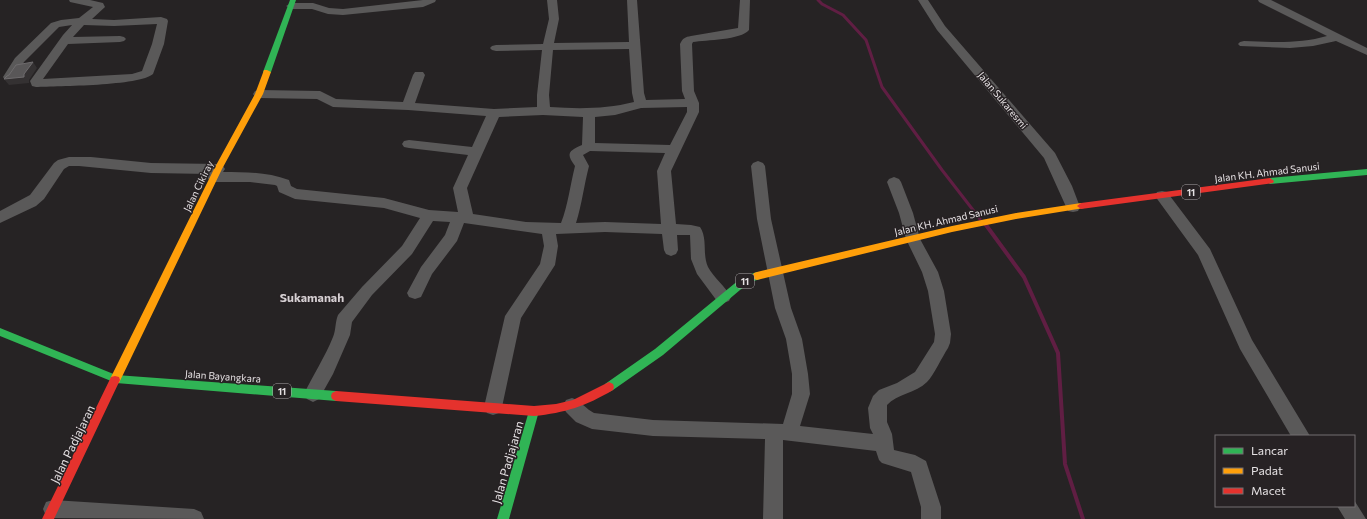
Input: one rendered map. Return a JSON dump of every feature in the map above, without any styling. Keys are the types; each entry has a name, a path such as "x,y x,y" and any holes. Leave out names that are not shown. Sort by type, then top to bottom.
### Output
{"main road":[{"name":"Jalan Cikiray","path":"116,379 216,173 259,94 292,3"},
{"name":"Jalan KH. Ahmad Sanusi","path":"572,406 618,381 673,340 748,279 775,271 952,229 1016,216 1073,207 1281,180 1367,172"},
{"name":"Jalan Bayangkara","path":"0,332 116,379 534,411 551,410 572,406"},
{"name":"Jalan Padjajaran","path":"51,514 116,379"},
{"name":"Jalan Padjajaran","path":"503,519 534,411"}],"street":[{"path":"9,77 19,60 55,25 63,23 80,23 163,21 158,44 149,71 146,74 133,78 36,83 65,41 80,23 100,7 99,5 74,0"},
{"path":"292,3 313,6 328,11 343,12 423,4 431,0"},
{"path":"543,111 543,95 548,46 554,19 552,0"},
{"path":"632,0 638,94 641,104"},
{"path":"671,250 664,171 693,112 693,103 688,91 686,42 691,39 737,33 743,30 745,0"},
{"name":"Jalan Sukaresmi","path":"923,0 941,28 1050,156 1065,186 1073,207"},
{"path":"1263,0 1367,52"},
{"path":"1244,44 1308,45 1336,37"},
{"path":"65,41 120,39"},
{"path":"496,48 636,45"},
{"path":"408,106 418,74"},
{"path":"259,94 320,95 333,103 408,106 494,113 543,111 589,113 616,111 641,104 693,103"},
{"path":"415,293 426,271 452,237 462,218 465,206 461,198 460,188 494,113"},
{"path":"588,147 589,113"},
{"path":"409,144 476,152"},
{"path":"567,228 576,205 577,186 582,166 576,158 576,153 588,147 674,149"},
{"path":"0,218 7,212 30,203 36,198 59,167 67,162 107,163 216,173 278,180 284,183 284,189 296,194 384,203 428,215 548,229 605,227 695,231 698,241 698,259 702,270 724,297"},
{"path":"758,166 764,219 782,308 794,339 800,374 801,394 782,432 775,456 772,489 773,519"},
{"path":"894,182 906,213 913,239 930,272 936,291 943,334 942,343 921,377 904,388 884,395 879,401 877,408 878,422 879,428 884,434 885,454 888,457 915,464 919,467 931,506 931,519"},
{"path":"1162,196 1198,242 1205,254 1246,344 1301,435"},
{"path":"313,394 327,369 342,335 344,320 367,291 406,250 428,215"},
{"path":"493,407 513,316 547,264 551,246 548,229"},
{"path":"572,406 582,416 592,421 653,428 782,432 884,444"},
{"path":"1348,507 1356,519"},
{"path":"51,514 194,519"}],"building":[{"path":"33,62 24,74 24,77 4,79 16,65"}],"waterway":[{"path":"818,0 822,4 843,15 866,40 882,87 942,170 980,219"},
{"path":"986,225 1024,277 1058,353 1065,464 1083,519"}],"traffic: fast":[{"path":"267,72 293,0"},
{"path":"1270,181 1367,172"},
{"path":"609,387 659,352 737,287 748,279 757,276"},
{"path":"0,332 116,379 336,396"},
{"path":"503,519 534,411"}],"traffic: slow":[{"path":"115,380 218,169 259,94 267,72"},
{"path":"757,276 952,229 1016,216 1081,206"}],"traffic: jam":[{"path":"1081,206 1270,181"},
{"path":"48,519 115,380"},
{"path":"336,396 534,411 556,409 573,405 590,398 609,387"}],"district":[{"name":"Sukamanah","path":"312,297"}]}
